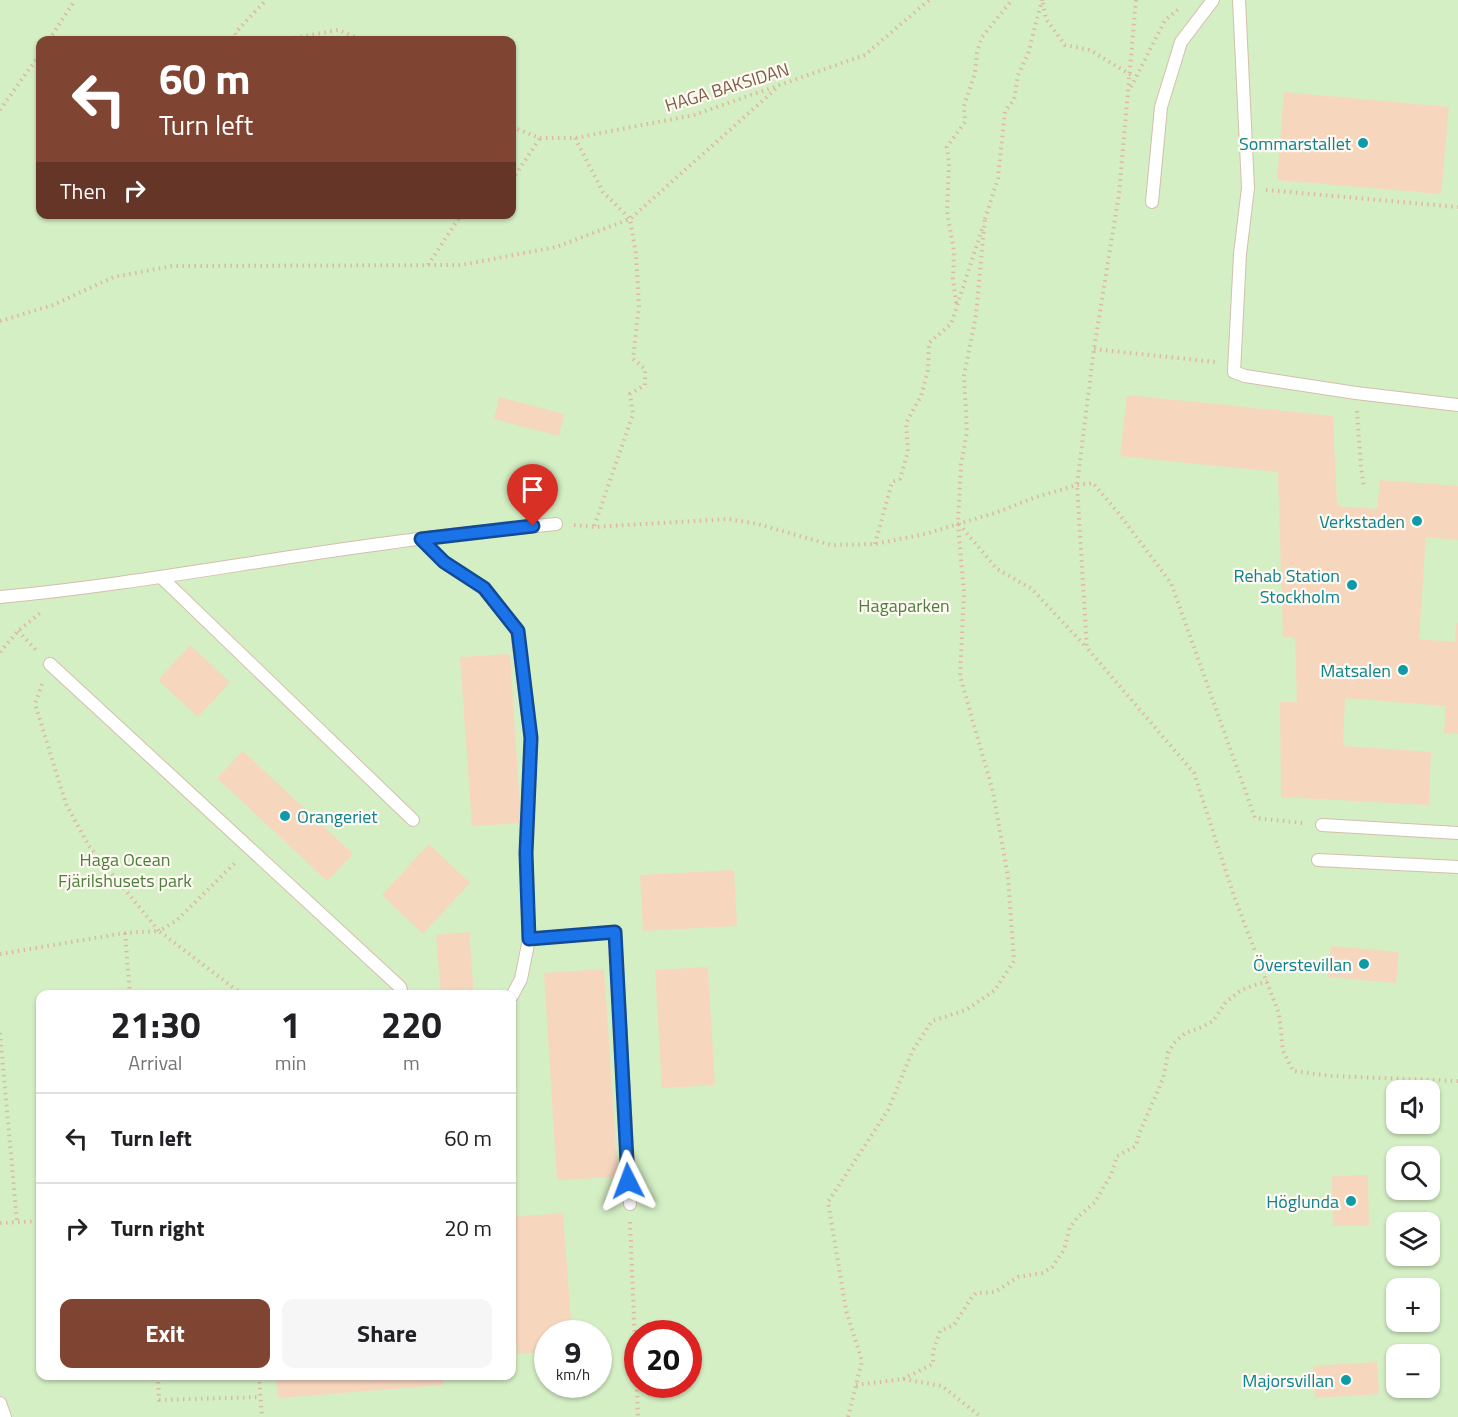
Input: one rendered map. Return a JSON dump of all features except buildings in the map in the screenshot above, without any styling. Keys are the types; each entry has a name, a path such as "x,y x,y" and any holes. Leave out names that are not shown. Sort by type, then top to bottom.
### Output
{"lane":[{"path":"1152,202 1161,107 1181,42 1213,0"},
{"path":"1239,0 1248,188 1240,254 1234,372 1245,376 1356,393 1458,405"},
{"path":"0,597 162,578 421,539 556,524"},
{"path":"421,539 444,562 484,588 518,631 531,738 526,853 529,939 521,979 515,990"},
{"path":"162,578 413,820"},
{"path":"50,664 401,990"},
{"path":"1322,825 1458,833"},
{"path":"1318,860 1458,867"},
{"path":"529,939 615,932 630,1204"},
{"path":"0,1403 5,1417"}],"path":[{"path":"52,36 75,0"},
{"path":"236,36 235,33 266,0"},
{"name":"HAGA BAKSIDAN","path":"516,129 540,138 575,138 694,115 865,55 929,0"},
{"path":"957,306 953,279 954,250 947,212 949,164 947,147 965,122 964,106 975,72 977,52 982,37 1012,0"},
{"path":"875,544 892,482 900,478 904,469 908,451 906,423 921,396 928,370 929,343 951,324 986,218 998,178 1005,111 1014,100 1018,75 1028,54 1042,0"},
{"path":"1042,0 1046,19 1065,45 1090,50 1131,75"},
{"path":"1087,648 1077,485 1094,349 1119,194 1136,0"},
{"path":"1130,89 1165,20 1182,7"},
{"path":"305,36 338,30 352,36"},
{"path":"0,110 36,60"},
{"path":"0,321 53,305 114,277 172,266 461,266 556,247 630,219 778,87"},
{"path":"516,174 540,138"},
{"path":"575,138 603,192 630,219 636,254 639,305 633,359 645,369 645,385 630,394 633,414 594,527"},
{"path":"1248,188 1458,207"},
{"path":"848,1417 862,1361 846,1310 828,1202 888,1110 913,1050 932,1021 966,1010 995,990 1014,961 1008,877 993,792 960,676 964,594 958,524 961,464 967,432 964,376 976,315 986,218"},
{"path":"427,266 458,219"},
{"path":"1094,349 1234,364"},
{"path":"1356,393 1364,488"},
{"path":"556,524 594,527 728,519 758,524 831,545 875,544 925,534 1077,485 1093,483 1171,583 1255,818 1322,825"},
{"path":"958,524 996,569 1032,589 1087,648 1194,773 1234,896 1279,1014 1283,1051 1293,1071 1331,1076 1458,1081"},
{"path":"0,652 18,631 66,591"},
{"path":"18,631 50,664 35,704 66,804 89,846 159,931 233,990"},
{"path":"0,954 125,933 159,931 176,921 234,864 246,846"},
{"path":"125,933 130,990"},
{"path":"903,1379 933,1364 933,1352 940,1331 954,1325 976,1293 995,1292 1018,1277 1042,1272 1052,1267 1064,1250 1070,1227 1095,1202 1111,1175 1117,1156 1136,1146 1139,1134 1164,1079 1168,1053 1174,1043 1185,1033 1213,1021 1226,1002 1241,990 1267,981"},
{"path":"0,1034 17,1222"},
{"path":"630,1204 638,1417"},
{"path":"0,1223 36,1221"},
{"path":"856,1385 903,1379 942,1386 981,1417"},
{"path":"158,1380 159,1400 261,1397"},
{"path":"259,1380 262,1417"}],"green space":[{"name":"Hagaparken","path":"0,0 1458,0 1458,1417 0,1417"}],"place":[{"name":"Sommarstallet","path":"1363,143"},
{"name":"Verkstaden","path":"1417,521"},
{"name":"Rehab Station Stockholm","path":"1352,585"},
{"name":"Matsalen","path":"1403,670"},
{"name":"Orangeriet","path":"285,816"},
{"name":"Överstevillan","path":"1364,964"},
{"name":"Höglunda","path":"1351,1201"},
{"name":"Majorsvillan","path":"1346,1380"}],"route":[{"path":"533,526 421,539 444,562 484,588 518,631 531,738 526,853 529,939 615,932 628,1181"}],"park label":[{"name":"Haga Ocean Fjärilshusets park","path":"125,869"}]}
